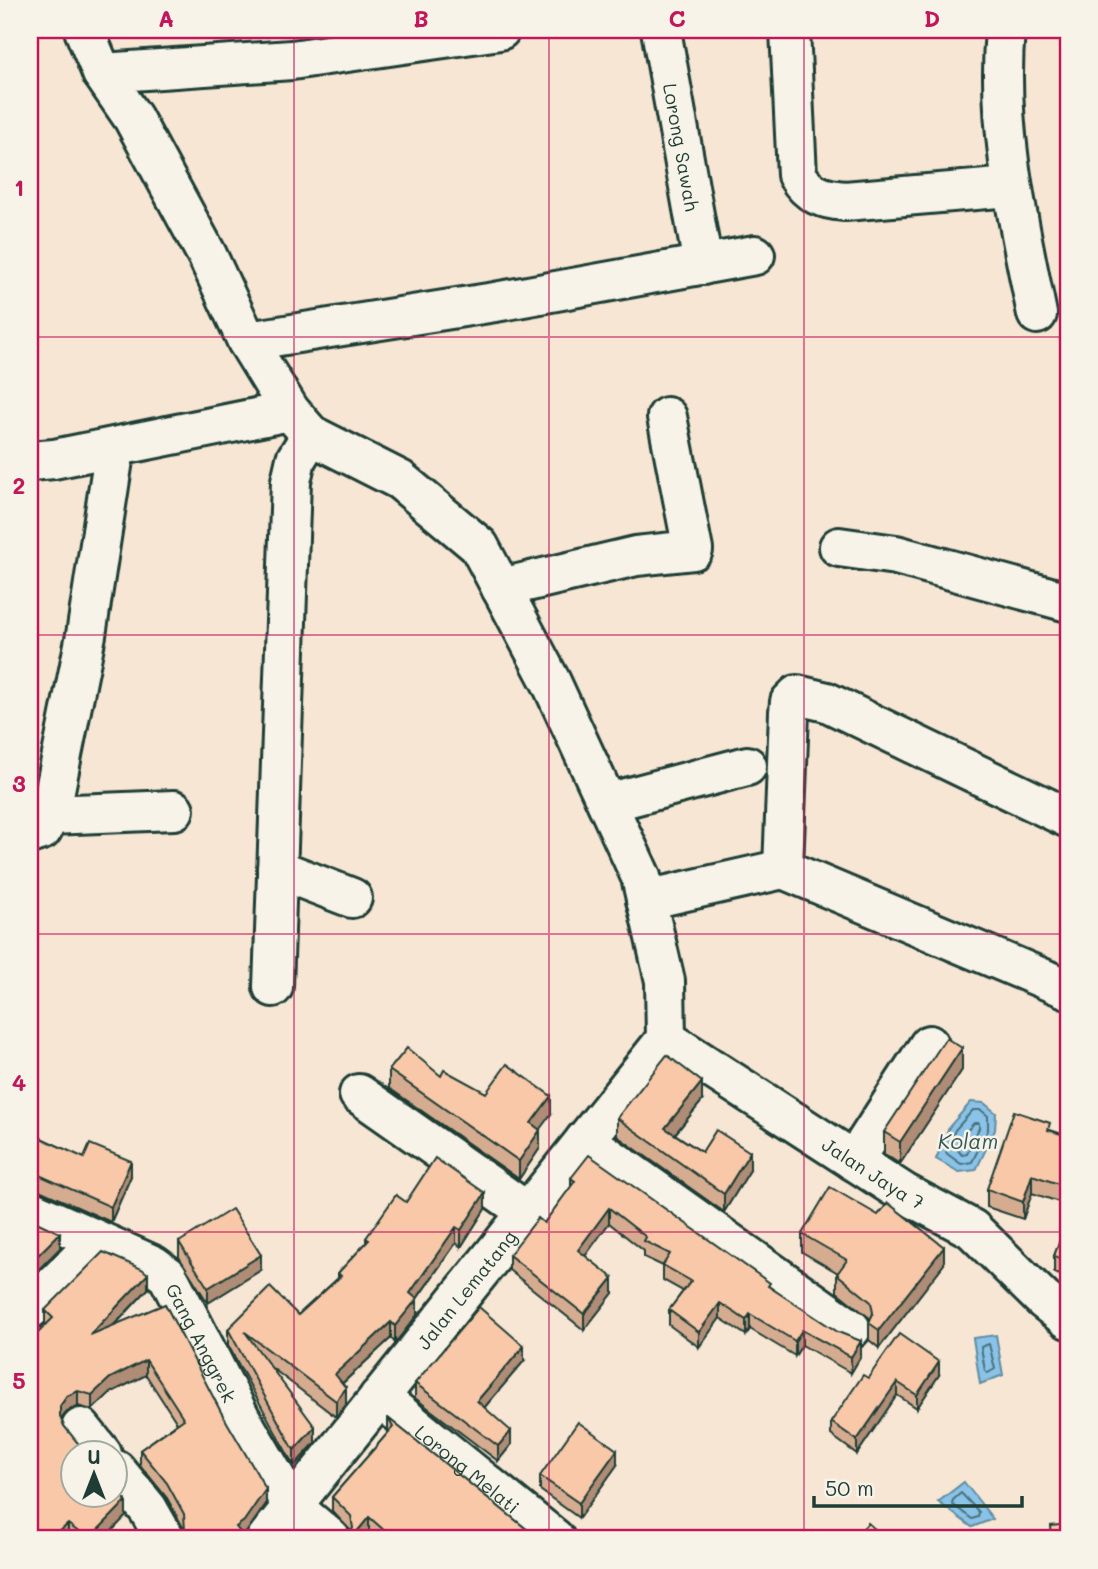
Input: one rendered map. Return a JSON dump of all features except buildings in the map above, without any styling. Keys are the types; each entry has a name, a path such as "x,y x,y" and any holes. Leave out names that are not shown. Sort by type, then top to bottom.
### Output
{"street":[{"path":"84,30 102,73 133,118 207,255 247,341 300,423 400,480 479,546 551,682 641,877 665,981 666,1040"},
{"path":"102,73 292,60 500,30"},
{"name":"Lorong Sawah","path":"661,30 703,265"},
{"path":"790,30 797,175 809,192 819,198 845,201 1011,187"},
{"path":"1006,30 1001,71 1011,187 1037,314"},
{"path":"247,341 755,255"},
{"path":"501,589 636,556 693,550 667,417"},
{"path":"30,461 300,423"},
{"path":"273,987 291,481 300,423"},
{"path":"115,447 86,635 40,825 174,810"},
{"path":"839,547 896,555 1068,602"},
{"path":"783,869 789,712 790,702 797,695 827,702 1068,818"},
{"path":"607,803 747,766"},
{"path":"277,869 352,898"},
{"path":"646,900 783,869 1068,989"},
{"name":"Jalan Lematang","path":"266,1539 526,1211 666,1040"},
{"name":"Jalan Jaya 7","path":"666,1040 904,1193 972,1229 1044,1300 1068,1319"},
{"path":"854,1161 929,1045"},
{"path":"359,1094 526,1211"},
{"path":"585,1140 851,1329"},
{"name":"Gang Anggrek","path":"30,1210 153,1265 169,1276 240,1417 292,1506 331,1539"},
{"path":"30,1309 98,1241"},
{"name":"Lorong Melati","path":"379,1397 555,1539"},
{"path":"130,1487 148,1509 165,1539"}],"water":[{"name":"Kolam","path":"971,1102 984,1103 996,1113 995,1130 976,1170 959,1172 936,1159 949,1127"},
{"path":"996,1335 1003,1375 980,1384 973,1338"},
{"path":"964,1482 993,1519 972,1527 938,1502"}]}
